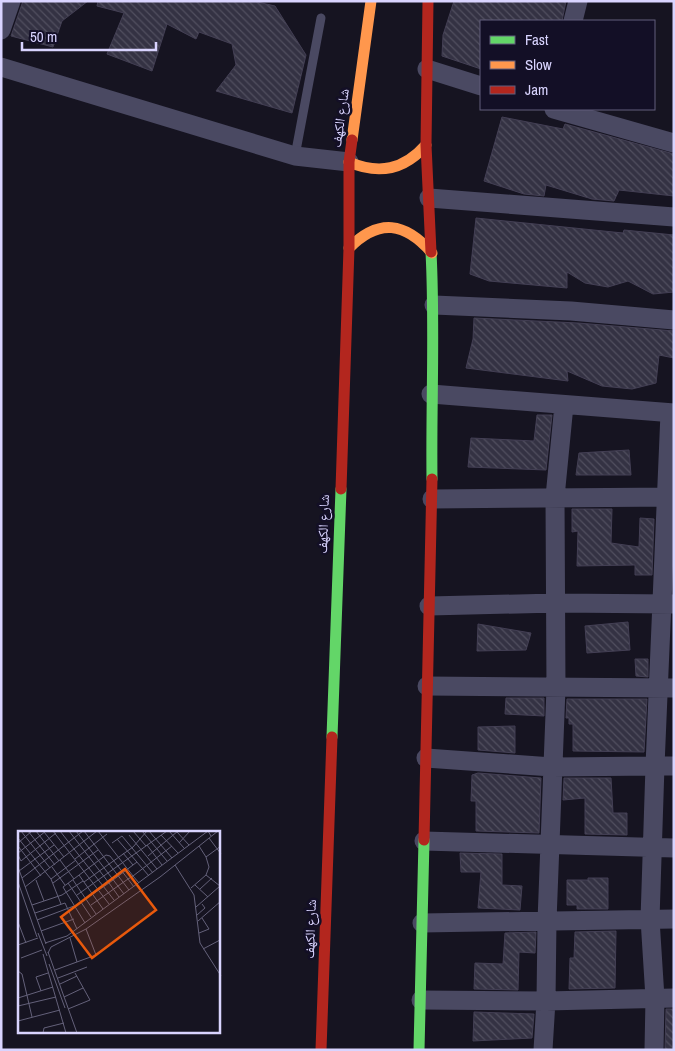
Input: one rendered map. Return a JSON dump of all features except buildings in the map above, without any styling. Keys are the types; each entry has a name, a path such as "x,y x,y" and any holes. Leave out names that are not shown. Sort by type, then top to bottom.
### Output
{"main road":[{"name":"شارع الكهف","path":"321,1050 349,248 349,162 371,1"},
{"path":"419,1050 432,499 431,394 434,305 426,145 428,1"},
{"path":"349,162 372,170 397,168 418,155 426,145"},
{"path":"349,248 356,240 374,230 394,227 413,233 422,239 432,253"}],"street":[{"path":"1,30 11,1"},
{"path":"573,20 578,1"},
{"path":"1,67 295,156 349,162"},
{"path":"427,69 480,86"},
{"path":"558,110 674,143"},
{"path":"429,198 674,217"},
{"path":"434,305 571,312 674,320"},
{"path":"431,394 672,413 664,766 653,849 650,919 655,998 654,1050"},
{"path":"543,1050 556,688 555,496 564,405"},
{"path":"432,499 555,496 670,497"},
{"path":"429,606 556,603 667,604"},
{"path":"427,686 666,688"},
{"path":"426,758 552,767 664,766"},
{"path":"424,841 653,849 674,848"},
{"path":"422,922 674,919"},
{"path":"420,1000 546,1001 674,998"}],"lane":[{"path":"295,156 321,18"}],"traffic: fast":[{"path":"431,252 433,309 432,479"},
{"path":"332,737 341,489"},
{"path":"419,1050 424,840"}],"traffic: slow":[{"path":"352,140 371,1"},
{"path":"349,162 371,168 390,168 409,160 426,145"},
{"path":"349,248 360,238 371,232 381,228 392,228 412,235 432,253"}],"traffic: jam":[{"path":"428,1 426,145 431,252"},
{"path":"341,489 349,248 349,162 352,140"},
{"path":"424,840 432,479"},
{"path":"321,1050 332,737"}]}
